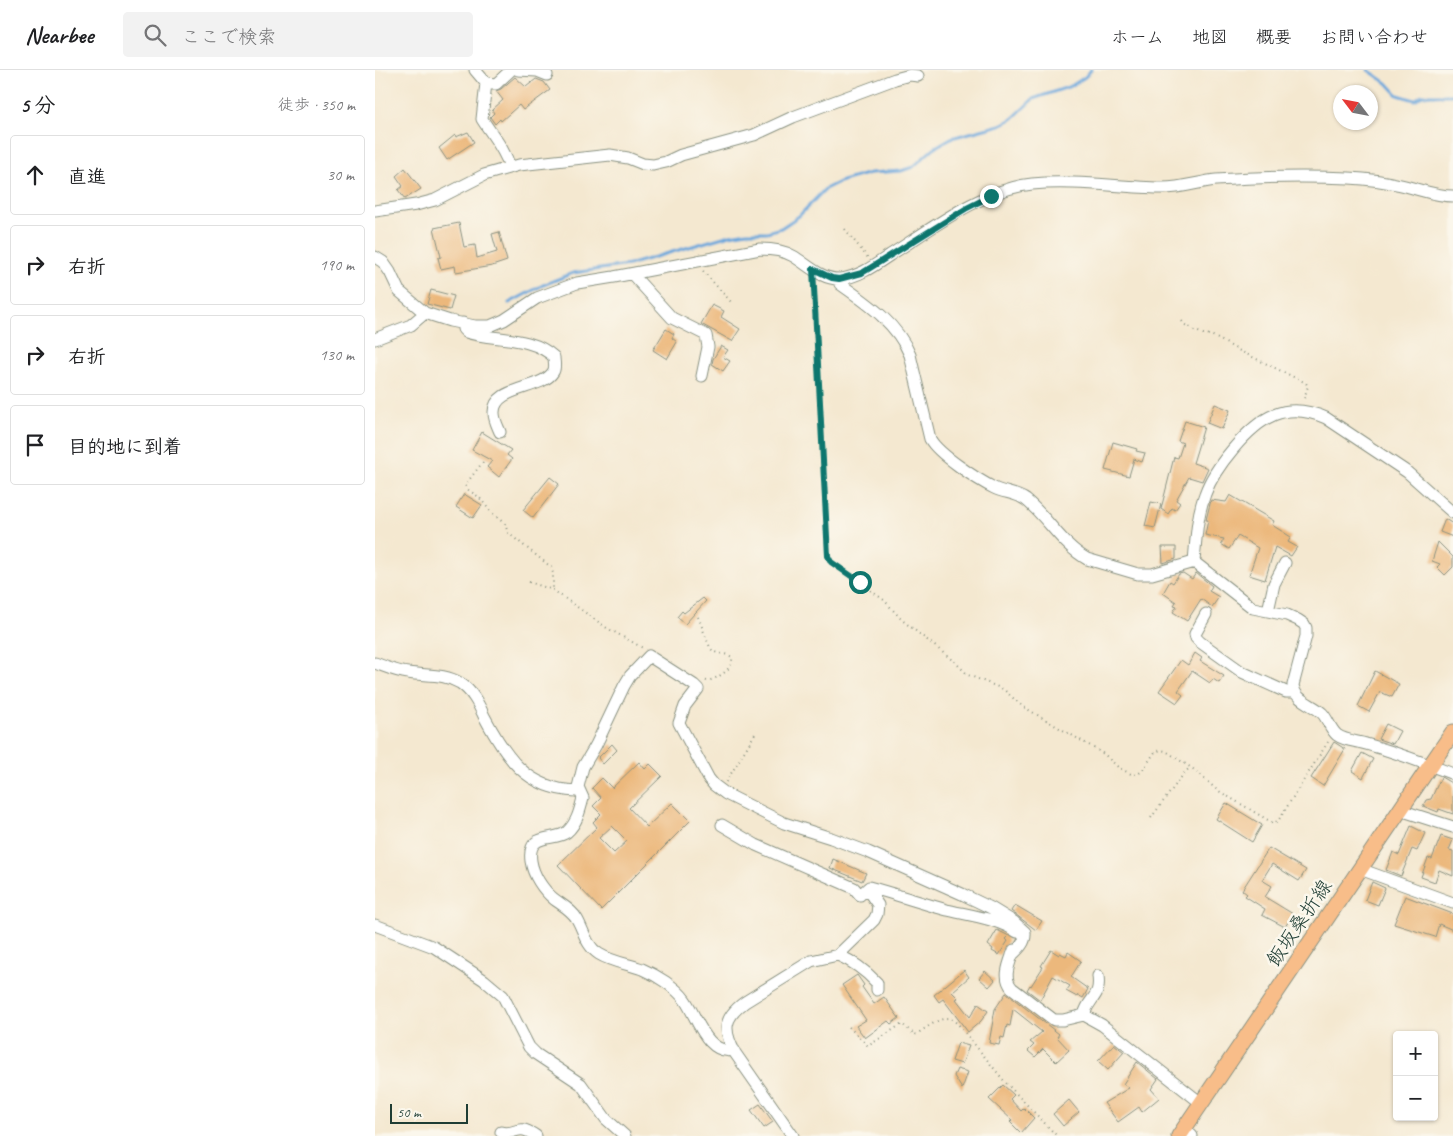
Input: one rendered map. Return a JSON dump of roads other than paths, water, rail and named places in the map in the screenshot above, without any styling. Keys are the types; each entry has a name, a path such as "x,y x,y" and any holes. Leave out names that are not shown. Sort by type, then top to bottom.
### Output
{"main road":[{"name":"飯坂桑折線","path":"1185,1134 1201,1103 1453,732"}],"street":[{"path":"475,70 486,83 496,84 511,70"},
{"path":"518,70 537,71 547,75"},
{"path":"375,211 435,200 471,181 519,165 610,155 653,165 754,135 793,117 895,79 910,75 919,76"},
{"path":"486,83 482,119 496,138 507,157 510,167"},
{"path":"375,257 383,262 399,291 425,313 463,323 491,326 504,320 537,298 561,288 760,249 771,249 792,256 832,278 839,279 857,275 967,208 1007,190 1031,184 1123,185 1162,188 1214,180 1347,178 1378,180 1441,196 1453,196"},
{"path":"632,274 672,318 706,335 708,347 702,376"},
{"path":"840,284 860,298 885,320 905,343 914,371 930,439 934,446 943,454 993,488 1019,496 1027,501 1080,556 1138,574 1152,574 1194,562"},
{"path":"375,339 411,325 425,313"},
{"path":"463,323 463,329 466,332 513,340 543,350 554,357 555,365 553,372 547,379 515,391 496,405 494,412 500,432"},
{"path":"1194,562 1199,519 1205,494 1223,461 1251,429 1268,416 1283,412 1312,412 1326,418 1407,472 1453,513"},
{"path":"1194,562 1247,605 1287,615 1304,624 1306,636 1293,685 1294,692 1297,697 1322,713 1334,732 1341,738 1366,744 1453,774"},
{"path":"1268,611 1274,584 1285,563"},
{"path":"1206,614 1195,634 1200,642 1242,672 1286,692 1294,692"},
{"path":"375,664 407,673 448,676 461,683 475,697 501,746 522,772 534,780 557,788 576,791 583,767 624,686 649,656 695,685 698,690 681,714 679,719 680,725 709,779 721,790 783,823 868,852 991,908 1014,922 1025,932 1025,940 1019,950 1012,955"},
{"path":"578,787 583,798 579,814 572,827 563,834 540,839 533,846 530,856 535,875 551,897 576,917 589,944 599,953 650,973 674,989 683,996 690,1006 712,1044 722,1051 734,1050"},
{"path":"1400,810 1453,827"},
{"path":"722,825 756,845 854,888 860,895 869,886 1007,926 1017,933 1007,975 1008,982 1012,988 1054,1020 1085,1015 1102,1025 1201,1103"},
{"path":"1360,869 1453,903"},
{"path":"793,1136 728,1040 727,1020 735,1010 811,961 838,955 874,920 877,914 878,905 867,890"},
{"path":"375,925 434,947 484,980 503,996 529,1047 536,1054 581,1084 606,1119 625,1136"},
{"path":"838,955 866,971 877,983 877,990"},
{"path":"1085,1015 1086,1009 1099,990 1098,976"},
{"path":"501,1132 510,1133 521,1128 528,1130 536,1136"}],"waterway":[{"path":"509,303 543,285 573,273 628,265 730,235 747,232 767,232 781,228 799,216 825,189 839,182 870,173 901,171 913,167 934,148 951,138 1000,125 1012,119 1033,99 1071,86 1085,77 1091,70"},
{"path":"1368,70 1387,83 1398,95 1415,100 1422,95 1453,95"}]}
